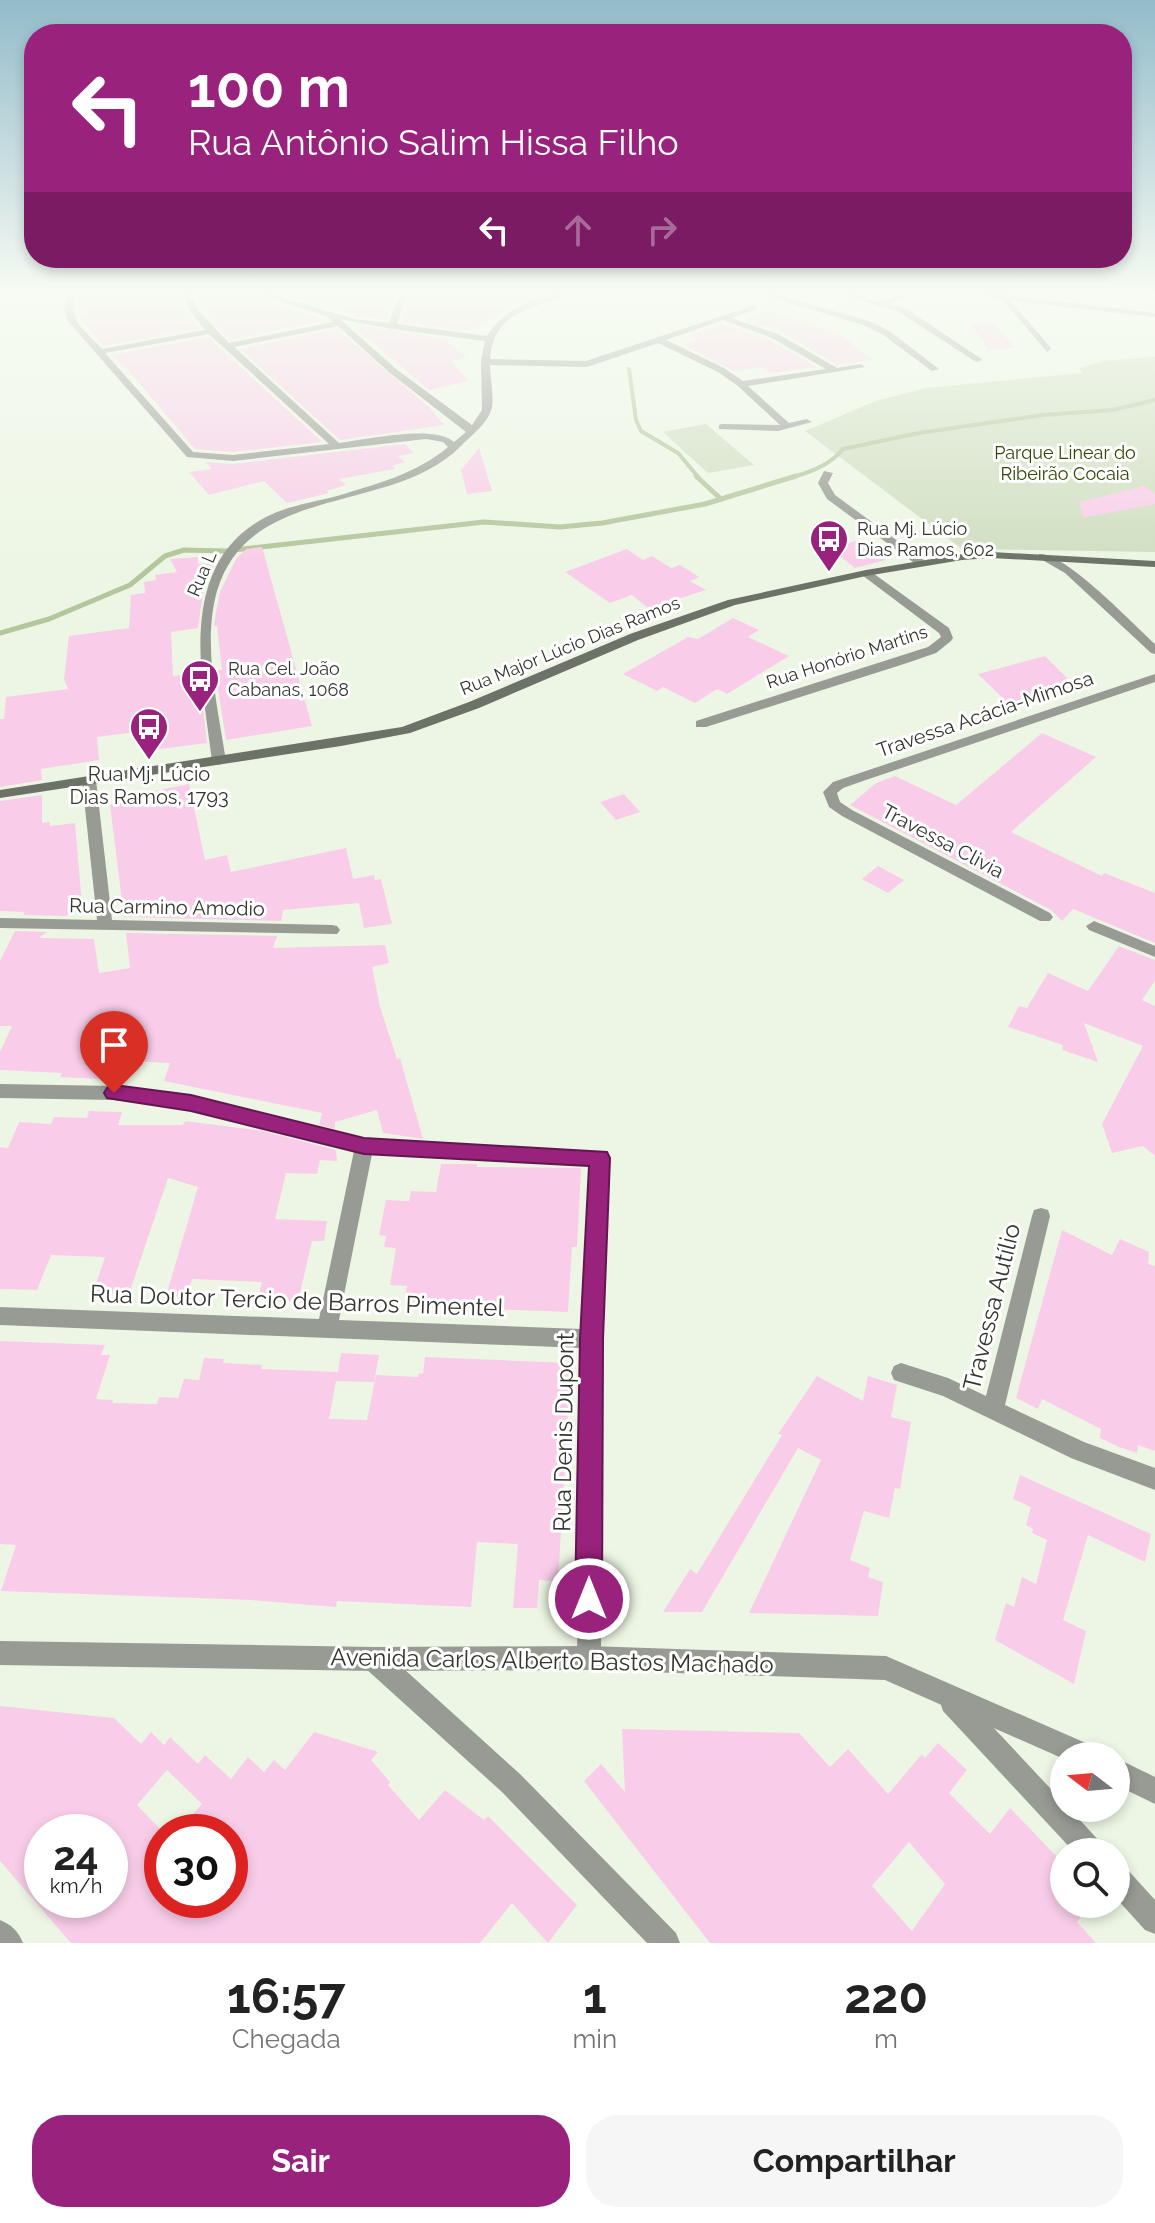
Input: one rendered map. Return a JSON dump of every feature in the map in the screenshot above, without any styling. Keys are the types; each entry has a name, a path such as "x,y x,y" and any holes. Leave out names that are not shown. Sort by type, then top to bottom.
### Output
{"main road":[{"name":"Rua Major Lúcio Dias Ramos","path":"0,794 405,730 474,705 634,637 732,602 866,573 962,557 1043,556 1155,564"}],"street":[{"path":"125,382 190,455 233,458 426,436 446,440 455,448 487,410 486,382"},
{"path":"267,382 337,446"},
{"path":"411,382 473,430"},
{"path":"737,382 788,427"},
{"path":"741,384 756,382"},
{"path":"722,427 788,427 807,422"},
{"name":"Rua L","path":"219,761 206,658 205,618 209,594 232,550 256,526 271,518 411,475 455,448"},
{"path":"828,473 823,483 831,497 921,563"},
{"path":"1043,556 1069,571 1155,650"},
{"path":"1069,571 1078,559"},
{"name":"Rua Honório Martins","path":"701,724 903,660 942,644 947,638 945,631 866,573"},
{"name":"Travessa Acácia-Mimosa","path":"830,792 838,785 1155,678"},
{"path":"89,780 105,926"},
{"name":"Travessa Clivia","path":"830,792 834,804 847,813 1045,917"},
{"name":"Rua Carmino Amodio","path":"0,923 332,930"},
{"path":"1094,926 1155,952"},
{"path":"0,1091 114,1093 191,1103 364,1146 327,1328"},
{"name":"Rua Denis Dupont","path":"364,1146 600,1158 591,1339 589,1658"},
{"name":"Travessa Autílio","path":"993,1410 1041,1216"},
{"name":"Rua Doutor Tercio de Barros Pimentel","path":"0,1316 591,1339"},
{"path":"901,1373 948,1388 1079,1451 1155,1479"},
{"name":"Avenida Carlos Alberto Bastos Machado","path":"0,1653 374,1659 589,1658 886,1668 1055,1742"},
{"path":"374,1659 511,1783 666,1943"},
{"path":"939,1689 1079,1838"},
{"path":"1130,1778 1155,1791"},
{"path":"1130,1893 1155,1920"},
{"path":"0,1934 9,1943"}],"green space":[{"name":"Parque Linear do Ribeirão Cocaia","path":"992,382 1155,382 1155,552 962,549 805,431 876,401 926,388"},
{"path":"706,424 754,465 708,473 663,432"}],"building":[{"path":"138,382 257,382 322,442 233,452 195,449"},
{"path":"276,382 399,382 429,407 444,425 340,440"},
{"path":"419,382 466,382 429,390"},
{"path":"405,444 414,453 398,456 405,462 392,466 395,469 339,479 346,485 326,491 329,493 287,503 264,481 209,495 189,472 212,469 206,462 233,464"},
{"path":"479,448 492,491 467,494 461,470"},
{"path":"1144,486 1155,493 1155,504 1083,518 1079,502"},
{"path":"858,540 886,560 855,568 831,549"},
{"path":"262,547 312,726 226,740 215,670 222,670 217,626 214,626 216,612 220,592 236,559 246,549"},
{"path":"627,549 643,560 652,556 671,568 680,565 699,577 690,581 706,590 648,608 632,595 610,603 565,572"},
{"path":"198,557 198,564 215,563 203,593 198,628 171,632 173,676 199,673 207,743 144,751 144,731 97,737 99,760 41,769 42,780 0,787 0,719 4,719 6,697 68,689 64,679 69,636 129,628 131,595 145,593 144,582 156,580 155,575 177,572 170,559"},
{"path":"733,618 759,630 748,637 789,656 727,694 717,689 695,703 663,687 657,691 623,674 688,637 698,639"},
{"path":"1045,656 1079,690 1011,706 978,674"},
{"path":"1042,733 1096,757 1011,832 1102,876 1104,873 1155,893 1155,943 1073,909 1062,921 1051,910 850,805 876,783 895,776 956,805"},
{"path":"189,784 205,860 227,855 231,872 346,848 353,879 374,875 375,880 381,879 392,924 364,928 359,903 283,910 281,921 124,917 110,805 125,797"},
{"path":"624,794 640,812 616,820 600,802"},
{"path":"42,795 42,823 50,822 50,826 75,823 82,904 66,916 0,911 0,801"},
{"path":"878,866 904,880 888,893 862,879"},
{"path":"15,931 47,932 39,938 94,939 99,973 130,968 126,933 277,936 273,948 385,945 389,963 372,967 380,1007 397,1059 400,1058 423,1139 383,1133 377,1110 335,1122 335,1129 319,1125 322,1113 164,1081 170,1063 108,1060 100,1079 60,1077 62,1073 0,1070 0,1052 12,1026 0,1026 0,961"},
{"path":"1119,946 1155,960 1155,981 1142,1000 1155,1006 1155,1156 1143,1146 1112,1153 1102,1124 1143,1046 1084,1023 1098,1062 1062,1050 1063,1045 1008,1027 1019,1006 1027,1008 1048,973 1088,991"},
{"path":"89,1111 122,1112 118,1125 183,1125 185,1121 263,1131 336,1150 337,1161 320,1160 317,1174 286,1173 275,1219 327,1221 324,1241 312,1241 298,1302 276,1301 277,1296 259,1295 262,1282 192,1279 186,1297 166,1296 198,1187 168,1178 129,1294 93,1293 105,1257 51,1255 37,1290 0,1289 0,1147 8,1148 19,1122 51,1124 54,1117 87,1118"},
{"path":"441,1164 581,1168 577,1247 572,1247 568,1312 404,1306 407,1286 390,1285 396,1248 384,1247 386,1236 379,1235 386,1200 409,1201 411,1191 436,1192"},
{"path":"1062,1230 1112,1255 1120,1239 1149,1252 1148,1264 1155,1266 1155,1451 1138,1445 1137,1453 1119,1447 1100,1438 1101,1429 1042,1399 1038,1409 1016,1398"},
{"path":"0,1341 105,1345 101,1355 110,1355 96,1399 113,1400 112,1403 157,1404 159,1397 178,1398 184,1379 199,1380 204,1358 224,1359 223,1363 262,1365 261,1369 338,1372 341,1353 379,1355 374,1382 336,1381 329,1419 367,1420 376,1375 418,1377 419,1373 423,1374 425,1357 571,1363 558,1581 539,1580 537,1608 513,1608 518,1544 477,1542 471,1607 337,1601 336,1607 251,1600 1,1591 16,1545 0,1544"},
{"path":"817,1376 863,1401 868,1376 897,1385 891,1417 911,1422 900,1489 895,1488 889,1518 864,1511 850,1560 870,1568 868,1577 883,1582 878,1616 749,1613 821,1460 798,1448 702,1612 663,1612 690,1569 697,1574 782,1435 778,1434"},
{"path":"1020,1475 1151,1534 1145,1562 1088,1535 1063,1620 1086,1631 1074,1684 995,1640 1006,1603 1014,1607 1022,1577 1036,1584 1047,1540 1032,1533 1033,1529 1026,1525 1031,1507 1013,1499"},
{"path":"0,1706 114,1718 141,1744 151,1732 164,1745 170,1737 198,1764 205,1755 231,1779 248,1757 264,1772 274,1760 285,1770 314,1732 378,1752 371,1760 419,1820 445,1790 484,1820 488,1816 577,1905 548,1943 512,1903 480,1943 71,1943 49,1918 128,1918 128,1814 24,1814 24,1889 0,1861"},
{"path":"622,1729 799,1733 830,1767 848,1749 888,1794 922,1754 925,1758 938,1743 967,1770 949,1793 990,1834 1010,1808 1050,1849 1050,1918 1080,1918 1077,1922 1096,1943 710,1943 584,1781 601,1764 625,1792","holes":["909,1842 945,1884 912,1931 872,1886"]}],"waterway":[{"path":"631,382 636,420 641,431 678,453 699,478"},
{"path":"790,478 825,464 843,449 919,433 1043,415 1113,410 1155,400"},
{"path":"696,476 721,499"},
{"path":"0,633 49,619 130,585 165,556 184,550 225,551 484,522 560,527 602,523 705,504 796,476"}],"place":[{"name":"Rua Mj. Lúcio Dias Ramos, 602","path":"829,573"},
{"name":"Rua Cel. João Cabanas, 1068","path":"200,713"},
{"name":"Rua Mj. Lúcio Dias Ramos, 1793","path":"149,761"}],"route":[{"path":"114,1093 191,1103 364,1146 600,1158 591,1339 589,1599"}]}
